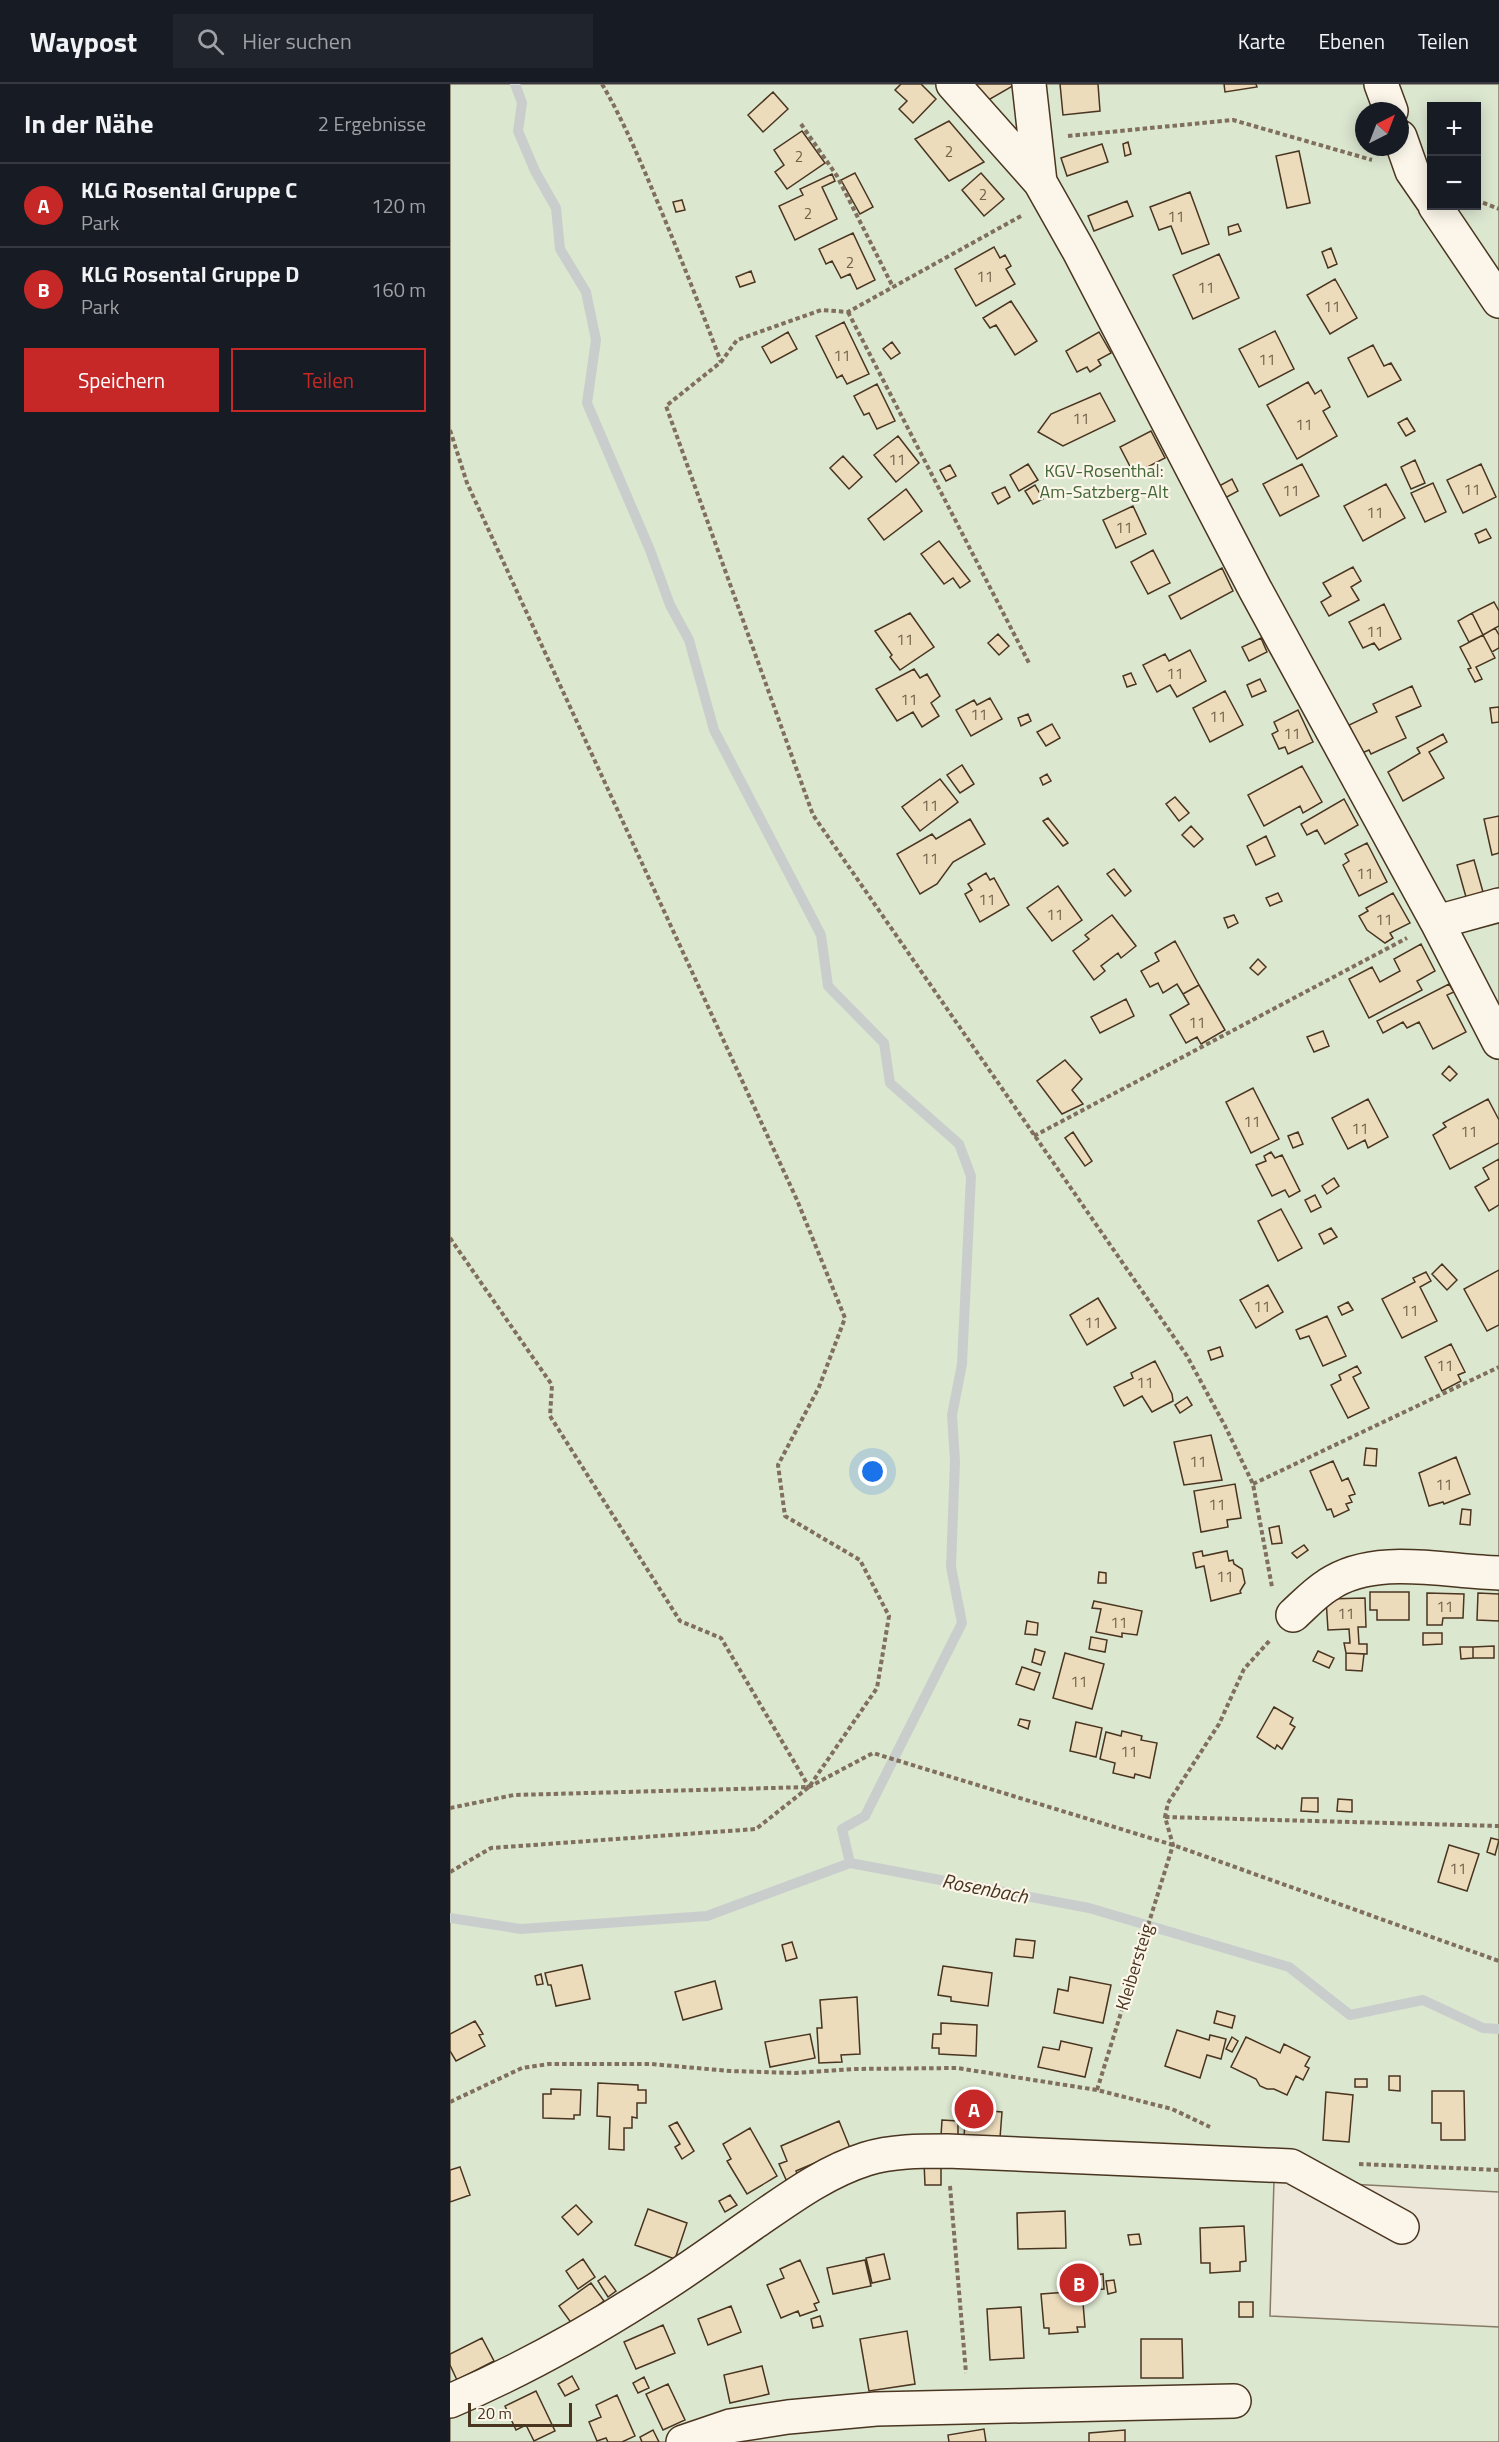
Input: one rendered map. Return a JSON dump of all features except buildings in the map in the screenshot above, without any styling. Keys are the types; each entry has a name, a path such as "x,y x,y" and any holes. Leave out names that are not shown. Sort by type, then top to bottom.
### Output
{"street":[{"path":"953,84 1045,191 1255,589 1437,922 1499,1042"},
{"path":"1029,84 1034,139 1045,191"},
{"path":"1381,84 1388,102"},
{"path":"1407,156 1412,171 1427,194"},
{"path":"1438,210 1499,301"},
{"path":"1437,922 1499,905"},
{"path":"1293,1615 1329,1584 1355,1572 1415,1566 1470,1573 1499,1573"},
{"path":"450,2402 538,2361 636,2302 795,2194 832,2172 868,2159 891,2154 947,2151 1291,2166 1402,2228"},
{"path":"683,2442 730,2427 788,2417 876,2409 1234,2401"}],"path":[{"path":"602,84 618,111 633,145 694,289 721,362"},
{"path":"1034,139 1233,120 1378,161"},
{"path":"801,124 837,176 893,287"},
{"path":"1045,191 893,287 848,312 822,310 737,340 721,362 666,406 813,815 1187,1356 1253,1484 1273,1592 1293,1615 1244,1669 1219,1724 1168,1803 1165,1817 1173,1845"},
{"path":"1481,202 1499,210"},
{"path":"848,312 1030,665"},
{"path":"450,430 467,483 797,1200 845,1318 819,1387 778,1465 785,1516 860,1560 889,1616 877,1688 809,1787"},
{"path":"1034,1136 1437,922"},
{"path":"450,1238 552,1385 550,1416 680,1622 721,1638 809,1787"},
{"path":"1253,1484 1499,1367"},
{"path":"450,1872 491,1848 756,1830 809,1787 873,1753 1173,1845 1499,1961"},
{"path":"450,1808 514,1796 809,1787"},
{"path":"1165,1817 1499,1826"},
{"name":"Kleibersteig","path":"1097,2090 1173,1845"},
{"path":"450,2102 522,2068 549,2064 651,2064 730,2071 796,2073 853,2069 957,2068 1097,2090 1172,2109 1216,2130"},
{"path":"947,2151 969,2406"},
{"path":"1347,2164 1370,2163 1499,2170"}],"green space":[{"name":"KGV-Rosenthal: Am-Satzberg-Alt","path":"450,84 1499,84 1499,2442 450,2442"}],"shaded area":[{"path":"1274,2180 1499,2192 1499,2327 1270,2316"}],"waterway":[{"path":"515,84 522,103 518,131 535,171 556,208 560,249 586,292 596,340 587,403 650,550 670,605 689,640 714,730 821,935 828,986 884,1043 890,1083 959,1144 971,1176 962,1364 952,1415 955,1461 951,1567 962,1623 865,1816 842,1829 850,1863"},
{"name":"Rosenbach","path":"450,1918 521,1929 707,1916 850,1863 1089,1908 1289,1967 1350,2015 1423,2000 1483,2028 1499,2029"}],"place":[{"name":"KLG Rosental Gruppe C","path":"974,2109"},
{"name":"KLG Rosental Gruppe D","path":"1079,2283"}]}
